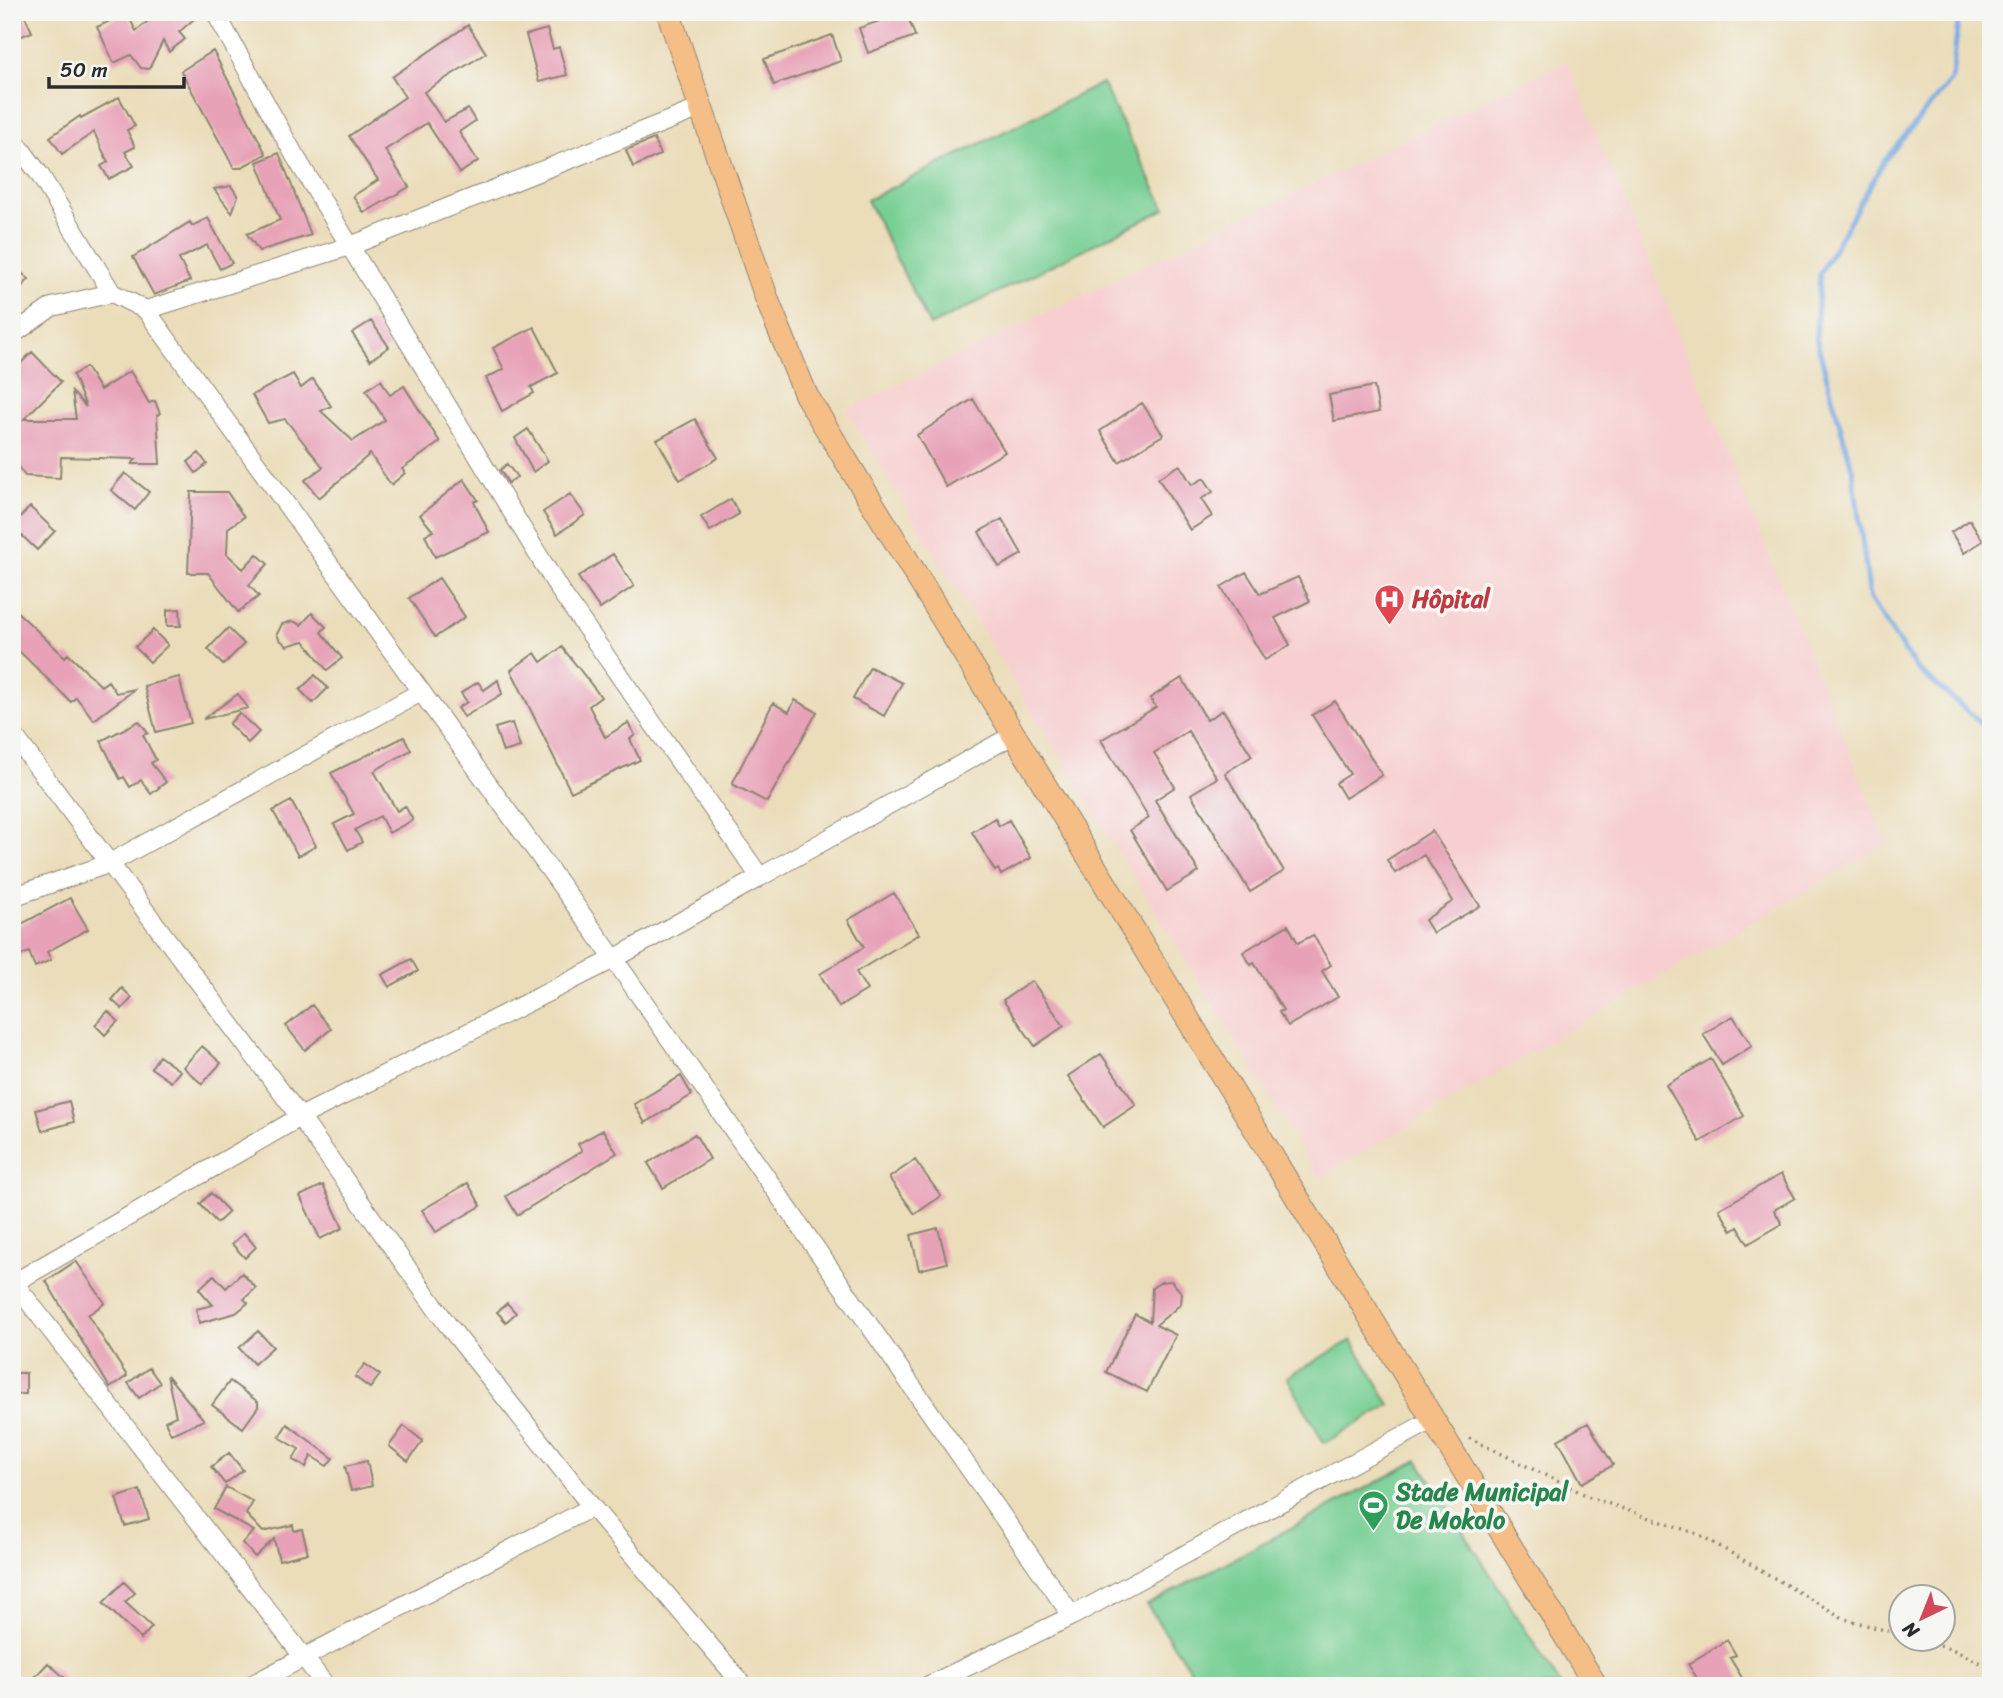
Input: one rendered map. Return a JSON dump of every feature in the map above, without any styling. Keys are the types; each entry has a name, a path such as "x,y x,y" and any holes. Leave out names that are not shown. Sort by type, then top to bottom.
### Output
{"main road":[{"path":"668,12 703,107 768,302 806,395 1596,1686"}],"street":[{"path":"215,12 350,246 559,590 760,877"},
{"path":"146,310 350,246 703,107"},
{"path":"12,137 40,175 112,293 146,310 419,693 614,959 1072,1616"},
{"path":"12,335 52,307 112,293"},
{"path":"12,897 108,864 419,693"},
{"path":"12,733 300,1117 447,1324 592,1507 744,1686"},
{"path":"326,1686 13,1282 300,1117 614,959 1013,735"},
{"path":"928,1686 1072,1616 1432,1420"},
{"path":"248,1686 592,1507"}],"path":[{"path":"1432,1420 1592,1498 1700,1535 1845,1619 1888,1631"},
{"path":"1958,1652 1991,1668"}],"shaded area":[{"name":"Hôpital","path":"1567,61 1887,843 1320,1178 846,410"}],"green space":[{"path":"1102,83 1165,209 930,326 867,200"},
{"path":"1352,1340 1390,1405 1324,1443 1287,1377"},
{"name":"Stade Municipal De Mokolo","path":"1418,1460 1561,1686 1201,1686 1147,1605"}],"building":[{"path":"12,12 23,12 32,32 12,40"},
{"path":"159,12 202,12 179,32 185,39 169,52 163,41 149,69 141,68 131,55 114,63 97,27 127,13 136,31"},
{"path":"906,12 915,36 868,53 859,28"},
{"path":"468,25 486,53 424,92 444,122 468,109 475,121 459,132 478,161 460,173 427,123 385,150 409,187 364,213 353,196 378,180 349,136 405,97 392,77"},
{"path":"547,29 553,49 559,47 567,75 539,82 526,35"},
{"path":"832,35 841,61 774,85 764,59"},
{"path":"213,51 266,154 240,168 234,168 181,71"},
{"path":"119,97 135,126 127,130 135,147 125,152 134,166 109,179 101,166 108,162 94,132 62,154 50,137 80,116 81,118"},
{"path":"654,139 660,155 633,167 626,150"},
{"path":"279,153 311,235 259,251 247,234 280,220 257,162"},
{"path":"231,186 238,196 232,213 214,189"},
{"path":"208,218 232,263 220,269 207,245 179,259 190,281 154,295 133,257 190,222 192,226"},
{"path":"12,265 29,279 12,298"},
{"path":"371,321 389,347 370,360 352,333"},
{"path":"534,327 558,373 531,387 534,393 502,411 486,378 504,369 493,348"},
{"path":"32,352 61,382 24,419 76,419 72,392 86,407 73,375 86,367 100,390 130,371 149,403 155,401 160,414 157,415 160,464 132,464 136,459 61,457 60,478 25,476 16,464 12,440 12,372"},
{"path":"293,374 301,388 313,379 331,406 321,411 353,441 385,420 366,390 381,380 390,395 404,386 440,442 402,469 405,473 391,485 370,454 319,498 305,480 323,467 285,419 268,423 252,395"},
{"path":"1374,386 1379,412 1334,421 1329,395"},
{"path":"973,399 1005,452 946,487 917,435"},
{"path":"1142,403 1163,435 1119,462 1100,431"},
{"path":"695,419 718,458 680,480 657,440"},
{"path":"528,429 548,461 533,472 515,438"},
{"path":"199,453 207,464 196,473 188,462"},
{"path":"507,464 517,477 508,483 500,470"},
{"path":"1180,465 1192,485 1204,478 1213,492 1201,499 1212,516 1190,530 1158,478"},
{"path":"125,473 149,492 135,510 111,490"},
{"path":"464,479 478,500 474,502 489,532 435,557 425,535 433,531 420,515"},
{"path":"191,492 227,492 244,517 228,528 227,554 243,569 257,554 268,564 249,585 259,596 238,612 208,573 188,573"},
{"path":"570,494 585,515 557,534 543,512"},
{"path":"731,499 739,514 710,531 701,517"},
{"path":"30,507 55,531 37,550 12,526"},
{"path":"1002,519 1022,554 999,567 979,532"},
{"path":"1970,520 1983,541 1964,553 1951,532"},
{"path":"613,554 634,586 600,609 578,577"},
{"path":"1246,572 1260,594 1298,577 1310,601 1275,618 1290,645 1265,660 1221,587"},
{"path":"439,578 465,617 435,637 409,598"},
{"path":"12,607 65,657 68,654 101,686 108,681 116,693 135,689 94,720 76,697 71,702 12,644"},
{"path":"180,609 181,626 167,626 167,610"},
{"path":"312,613 326,627 321,632 342,658 327,670 304,641 287,646 277,634 282,624 293,621 301,625"},
{"path":"228,628 244,644 223,665 208,649"},
{"path":"153,630 168,645 150,662 135,647"},
{"path":"562,647 601,697 589,706 605,737 628,723 635,735 630,739 640,760 571,792 511,670 535,653 541,662"},
{"path":"870,667 902,683 884,716 853,699"},
{"path":"315,675 328,688 313,703 300,690"},
{"path":"179,677 191,723 156,732 144,686"},
{"path":"1182,678 1207,720 1223,710 1252,756 1225,773 1284,871 1250,892 1191,794 1217,778 1188,731 1154,753 1175,787 1155,800 1199,872 1167,891 1130,830 1149,818 1101,740 1156,707 1150,698"},
{"path":"498,680 502,694 464,717 458,708 467,702 461,693 478,682 484,690"},
{"path":"238,694 248,708 204,719 204,718"},
{"path":"795,700 817,712 767,802 732,784 773,703 789,712"},
{"path":"1335,701 1382,775 1345,798 1336,783 1350,774 1312,715"},
{"path":"239,713 259,732 248,743 229,724"},
{"path":"139,721 148,733 143,735 156,760 151,763 166,782 151,794 141,780 130,787 124,777 120,779 101,741"},
{"path":"512,723 520,747 503,752 495,728"},
{"path":"404,737 411,750 374,771 397,811 405,806 413,820 389,833 380,816 355,830 362,842 348,850 334,824 354,814 331,773"},
{"path":"291,801 316,846 298,856 273,811"},
{"path":"995,818 999,826 1009,820 1031,858 1001,875 998,869 995,871 972,832"},
{"path":"1432,831 1480,906 1433,933 1425,920 1453,901 1424,855 1395,873 1387,860"},
{"path":"894,893 919,934 856,972 867,990 839,1007 820,974 864,947 848,920"},
{"path":"70,898 88,929 47,952 51,960 35,967 29,952 17,957 12,947 12,929"},
{"path":"1288,925 1298,943 1313,935 1331,965 1322,971 1338,997 1288,1026 1279,1012 1283,1010 1254,963 1251,965 1243,952"},
{"path":"411,959 418,971 389,987 382,975"},
{"path":"1032,981 1064,1026 1035,1046 1003,1000"},
{"path":"122,988 132,998 122,1009 112,1000"},
{"path":"312,1005 331,1029 305,1050 286,1026"},
{"path":"108,1011 118,1021 105,1035 95,1025"},
{"path":"1733,1016 1752,1046 1722,1065 1703,1034"},
{"path":"202,1046 221,1063 202,1084 183,1067"},
{"path":"1101,1054 1136,1105 1103,1127 1068,1076"},
{"path":"159,1056 180,1071 171,1082 151,1068"},
{"path":"1711,1059 1744,1116 1700,1142 1666,1085"},
{"path":"681,1076 692,1095 645,1123 634,1104"},
{"path":"69,1101 74,1122 42,1131 36,1110"},
{"path":"603,1130 617,1153 517,1215 506,1196 582,1151 578,1144"},
{"path":"695,1134 710,1159 663,1188 648,1163"},
{"path":"915,1160 941,1196 915,1214 889,1178"},
{"path":"1781,1174 1795,1198 1774,1210 1782,1224 1748,1244 1738,1227 1732,1231 1719,1209"},
{"path":"468,1183 481,1206 436,1232 422,1210"},
{"path":"323,1185 343,1228 320,1239 300,1196"},
{"path":"211,1193 229,1212 217,1223 200,1204"},
{"path":"938,1228 947,1263 919,1270 911,1235"},
{"path":"244,1233 256,1247 245,1258 232,1244"},
{"path":"76,1261 105,1303 88,1315 127,1376 110,1388 46,1281"},
{"path":"242,1273 256,1288 244,1299 248,1303 236,1313 199,1323 196,1309 213,1305 199,1289 214,1275 226,1288"},
{"path":"1171,1281 1182,1293 1181,1304 1156,1325 1176,1335 1147,1392 1106,1372 1135,1314 1150,1322 1152,1288 1161,1282"},
{"path":"507,1303 516,1313 506,1322 497,1312"},
{"path":"258,1331 273,1347 254,1364 239,1348"},
{"path":"365,1364 380,1375 370,1388 355,1377"},
{"path":"149,1368 160,1383 139,1398 128,1383"},
{"path":"12,1373 26,1373 26,1394 12,1394"},
{"path":"167,1375 204,1420 171,1434 165,1421 176,1416"},
{"path":"230,1381 258,1402 258,1407 243,1428 212,1405"},
{"path":"1588,1423 1613,1465 1582,1483 1558,1440"},
{"path":"287,1424 333,1458 327,1466 311,1456 306,1467 293,1460 299,1449 279,1437"},
{"path":"404,1426 423,1441 408,1461 389,1446"},
{"path":"229,1453 243,1470 225,1484 211,1467"},
{"path":"367,1461 372,1486 351,1491 345,1466"},
{"path":"226,1487 253,1502 246,1514 263,1532 293,1525 294,1531 302,1529 308,1553 279,1560 274,1539 255,1557 242,1543 254,1531 214,1509"},
{"path":"140,1490 149,1519 125,1526 116,1498"},
{"path":"124,1582 135,1593 125,1602 152,1627 141,1639 103,1603"},
{"path":"1727,1640 1736,1655 1730,1658 1747,1686 1702,1686 1688,1664"},
{"path":"48,1663 64,1677 56,1686 40,1686 33,1679"}],"waterway":[{"path":"1959,12 1952,79 1884,161 1820,273 1816,338 1853,472 1870,599 1916,668 1991,731"}],"place":[{"name":"Hôpital","path":"1389,626"},
{"name":"Stade Municipal De Mokolo","path":"1373,1533"}]}
